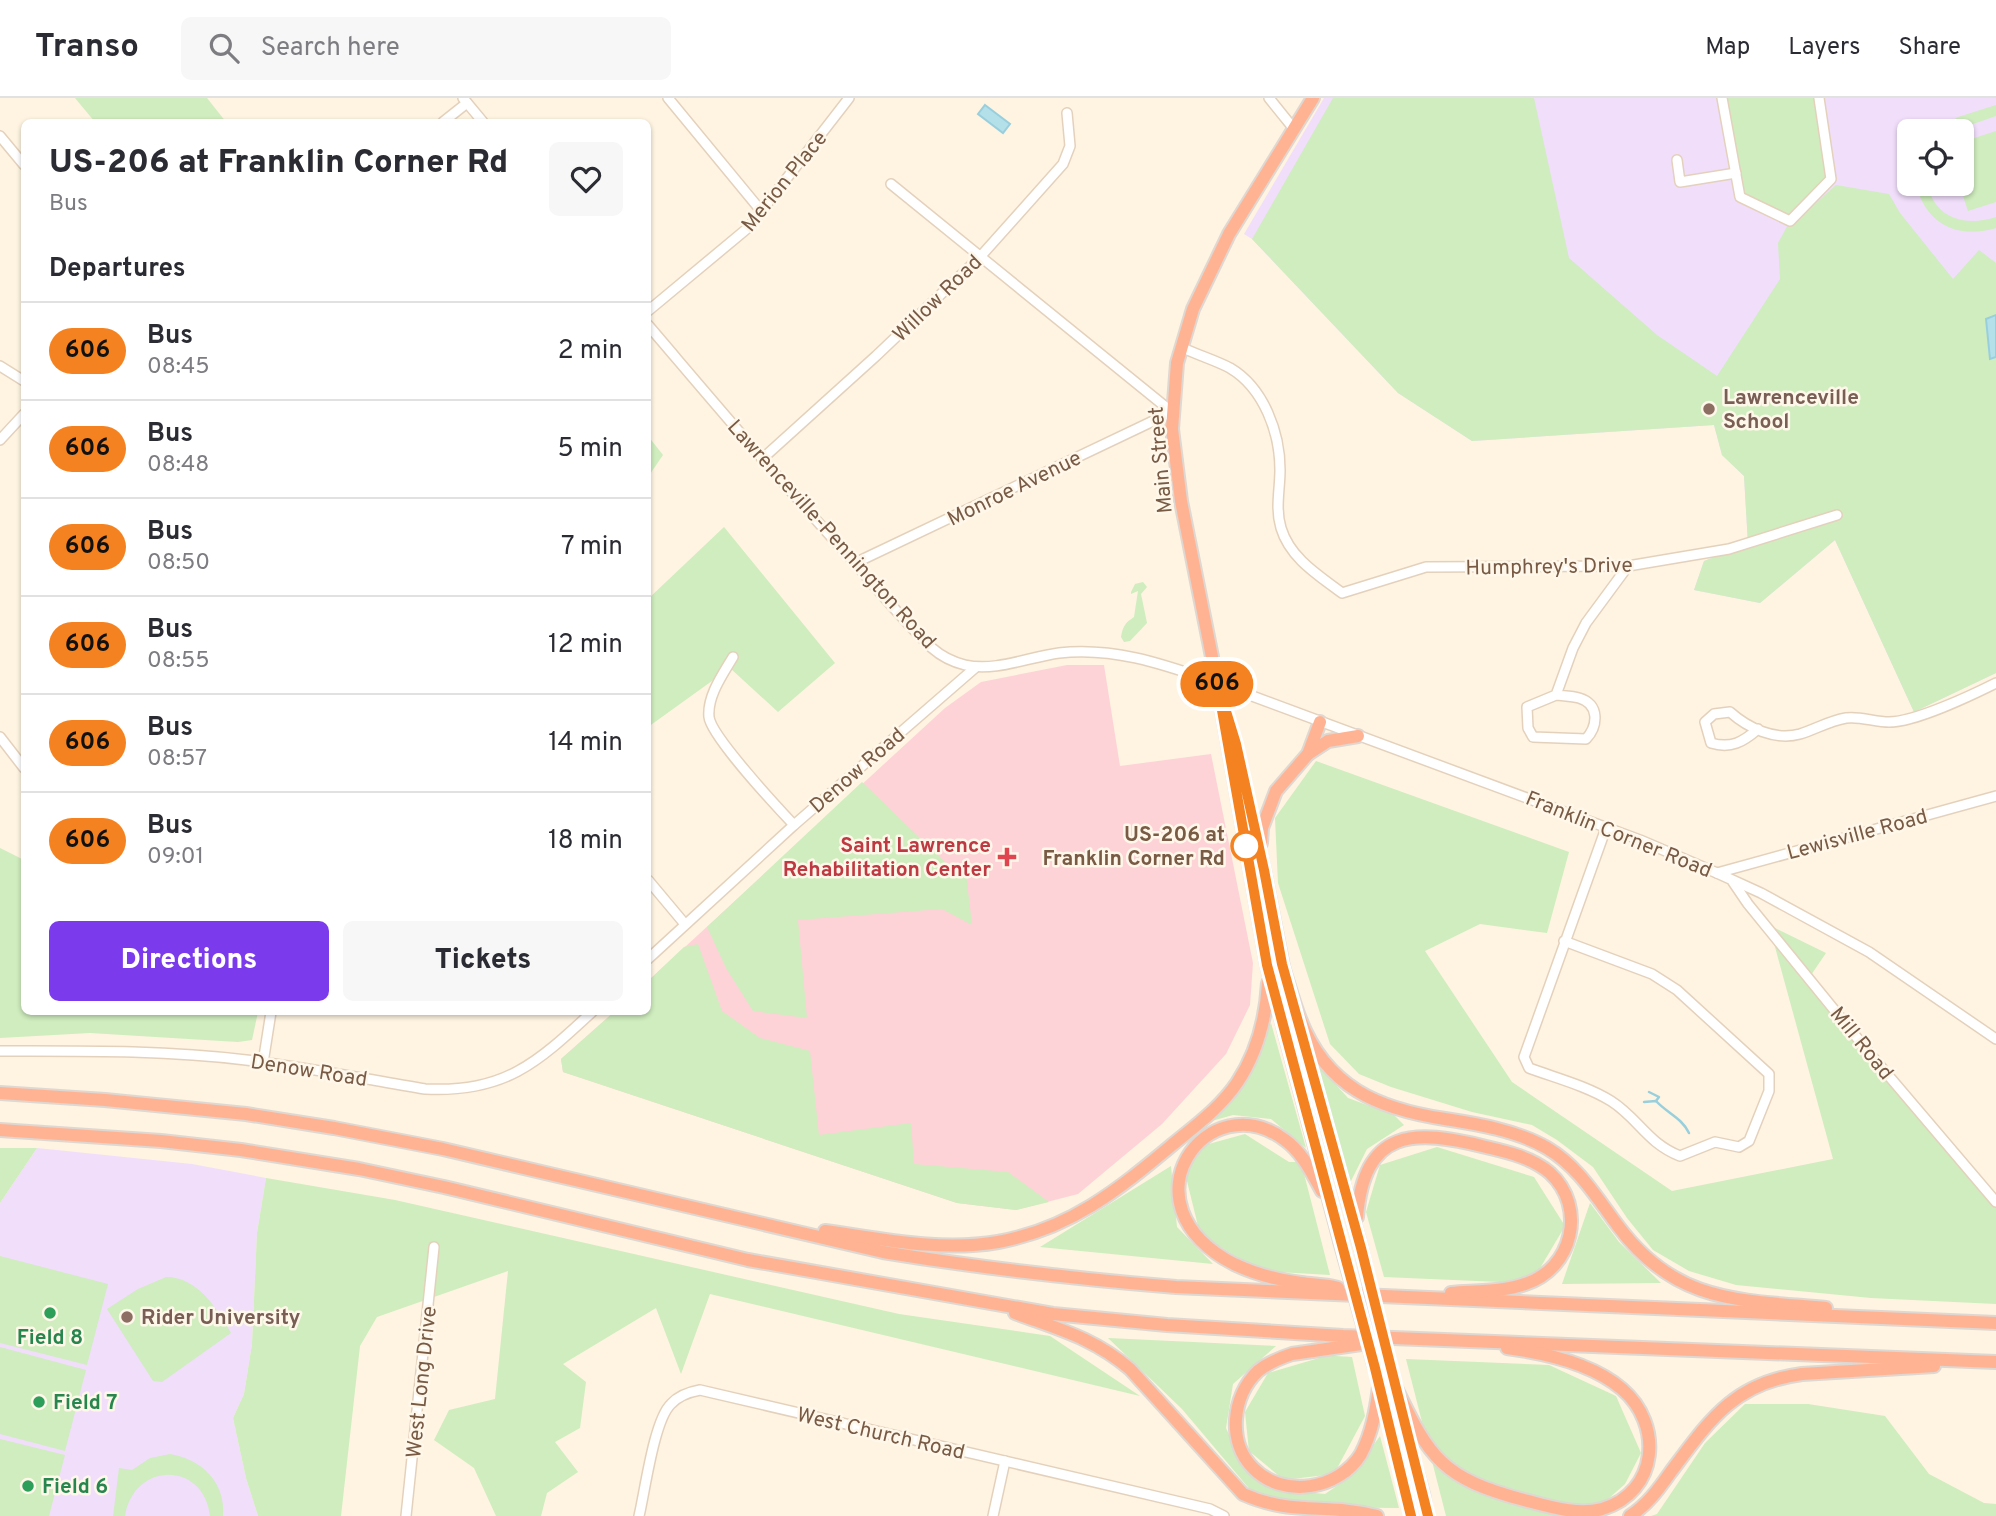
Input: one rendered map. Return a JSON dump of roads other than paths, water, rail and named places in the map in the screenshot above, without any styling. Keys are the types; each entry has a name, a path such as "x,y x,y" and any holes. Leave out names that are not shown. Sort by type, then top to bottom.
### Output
{"highway":[{"name":"Main Street","path":"1217,682 1181,500 1174,448 1172,412 1181,348 1203,283 1229,234 1313,98"},
{"path":"1217,682 1236,744 1282,964 1356,1228 1389,1367"},
{"path":"1217,682 1267,965 1375,1368"},
{"path":"1308,754 1320,722"},
{"path":"1260,850 1262,828 1276,791 1308,754 1328,741 1358,736"},
{"path":"1282,964 1308,1037 1324,1060 1358,1092 1392,1108 1493,1128 1544,1146 1590,1185 1619,1227 1645,1258 1681,1283 1720,1297 1741,1301 1965,1322"},
{"path":"748,1220 945,1246 1022,1236 1073,1217 1128,1181 1210,1114 1236,1083 1255,1048 1262,1027 1266,1006 1267,965"},
{"path":"0,1093 246,1114 334,1128 443,1149 883,1252 954,1264 1175,1287 1996,1323"},
{"path":"1332,1212 1311,1171 1296,1149 1272,1131 1254,1125 1229,1126 1206,1137 1188,1156 1179,1179 1180,1204 1188,1226 1221,1256 1252,1272 1329,1285 1361,1295"},
{"path":"0,1130 161,1141 241,1150 359,1169 748,1260 1065,1315 1177,1326 1396,1338 1996,1362"},
{"path":"1356,1228 1360,1186 1371,1164 1388,1147 1410,1137 1434,1136 1467,1142 1523,1158 1548,1171 1563,1188 1571,1211 1571,1235 1562,1257 1545,1275 1514,1287 1405,1297"},
{"path":"992,1304 1072,1333 1112,1354 1130,1369 1243,1494 1255,1503 1295,1515 1363,1513 1377,1516"},
{"path":"1379,1387 1372,1426 1361,1453 1344,1472 1332,1480 1304,1487 1283,1485 1259,1473 1244,1455 1238,1442 1236,1415 1243,1391 1258,1371 1267,1365 1292,1354 1396,1338"},
{"path":"1395,1386 1427,1447 1447,1468 1475,1483 1538,1504 1585,1512 1618,1502 1640,1480 1649,1454 1648,1430 1638,1408 1617,1385 1591,1371 1551,1357 1434,1339"},
{"path":"1630,1516 1655,1494 1712,1418 1725,1405 1752,1387 1784,1376 1802,1374 1996,1362"}],"main road":[{"path":"1389,1367 1428,1516"},
{"path":"1375,1368 1411,1516"}],"street":[{"path":"668,98 762,212"},
{"name":"Merion Place","path":"651,309 731,244 762,212 849,98"},
{"path":"1269,98 1294,129"},
{"path":"1722,98 1740,197 1790,221 1831,179 1819,98"},
{"path":"446,119 465,101 480,119"},
{"name":"Willow Road","path":"762,459 980,257 1063,164 1070,146 1067,113"},
{"path":"0,136 21,162"},
{"path":"1676,160 1680,182 1736,173"},
{"path":"891,184 1172,412"},
{"name":"Lawrenceville-Pennington Road","path":"651,329 855,564 931,646 951,661 988,667 1057,653 1107,652 1147,660 1217,682"},
{"name":"Humphrey's Drive","path":"1181,348 1231,369 1252,387 1274,423 1280,468 1277,505 1281,530 1299,560 1342,593 1426,568 1628,566 1729,549 1837,514"},
{"path":"0,366 21,379"},
{"name":"Monroe Avenue","path":"855,564 1172,412"},
{"path":"0,440 21,417"},
{"path":"1556,695 1581,698 1591,705 1595,715 1594,731 1586,740 1533,737 1528,728 1527,707 1556,695 1573,648 1586,623 1628,566"},
{"path":"733,657 716,687 709,707 710,725 764,793 794,825"},
{"name":"Denow Road","path":"651,956 794,825 976,667"},
{"name":"Franklin Corner Road","path":"1217,682 1606,828 1717,873 1868,952 1996,1039"},
{"path":"1758,729 1743,741 1725,747 1711,743 1705,722 1714,714 1730,712 1744,724 1758,729 1774,735 1798,735 1830,721 1851,718 1891,722 1907,718 1962,700 1996,683"},
{"path":"0,737 21,764"},
{"name":"Lewisville Road","path":"1717,873 1996,796"},
{"path":"1564,941 1652,974 1769,1074 1769,1091 1749,1141 1739,1147 1715,1142 1680,1156 1662,1149 1613,1102 1529,1068 1524,1057 1559,962 1564,941 1606,828"},
{"name":"Mill Road","path":"1732,880 1748,904 1858,1039 1996,1202"},
{"path":"651,884 684,923"},
{"path":"262,1063 270,1015"},
{"name":"Denow Road","path":"0,1051 157,1053 262,1063 425,1089 465,1089 504,1079 537,1061 589,1015"},
{"name":"West Long Drive","path":"406,1516 435,1247"},
{"name":"West Church Road","path":"639,1516 661,1419 671,1403 691,1392 711,1391 725,1397 1210,1509 1224,1516"},
{"path":"993,1516 1005,1461"}],"water":[{"path":"985,105 1010,124 1003,133 978,114"},
{"path":"1996,315 1996,357 1990,359 1986,319"}],"waterway":[{"path":"1649,1092 1659,1097 1656,1101"},
{"path":"1644,1102 1656,1101 1682,1123 1689,1133"}],"place":[{"name":"Lawrenceville School","path":"1709,409"},
{"name":"US-206 at Franklin Corner Rd","path":"1246,846"},
{"name":"Saint Lawrence Rehabilitation Center","path":"1007,857"},
{"name":"Field 8","path":"50,1313"},
{"name":"Rider University","path":"127,1317"},
{"name":"Field 7","path":"39,1402"},
{"name":"Field 6","path":"28,1486"}]}
